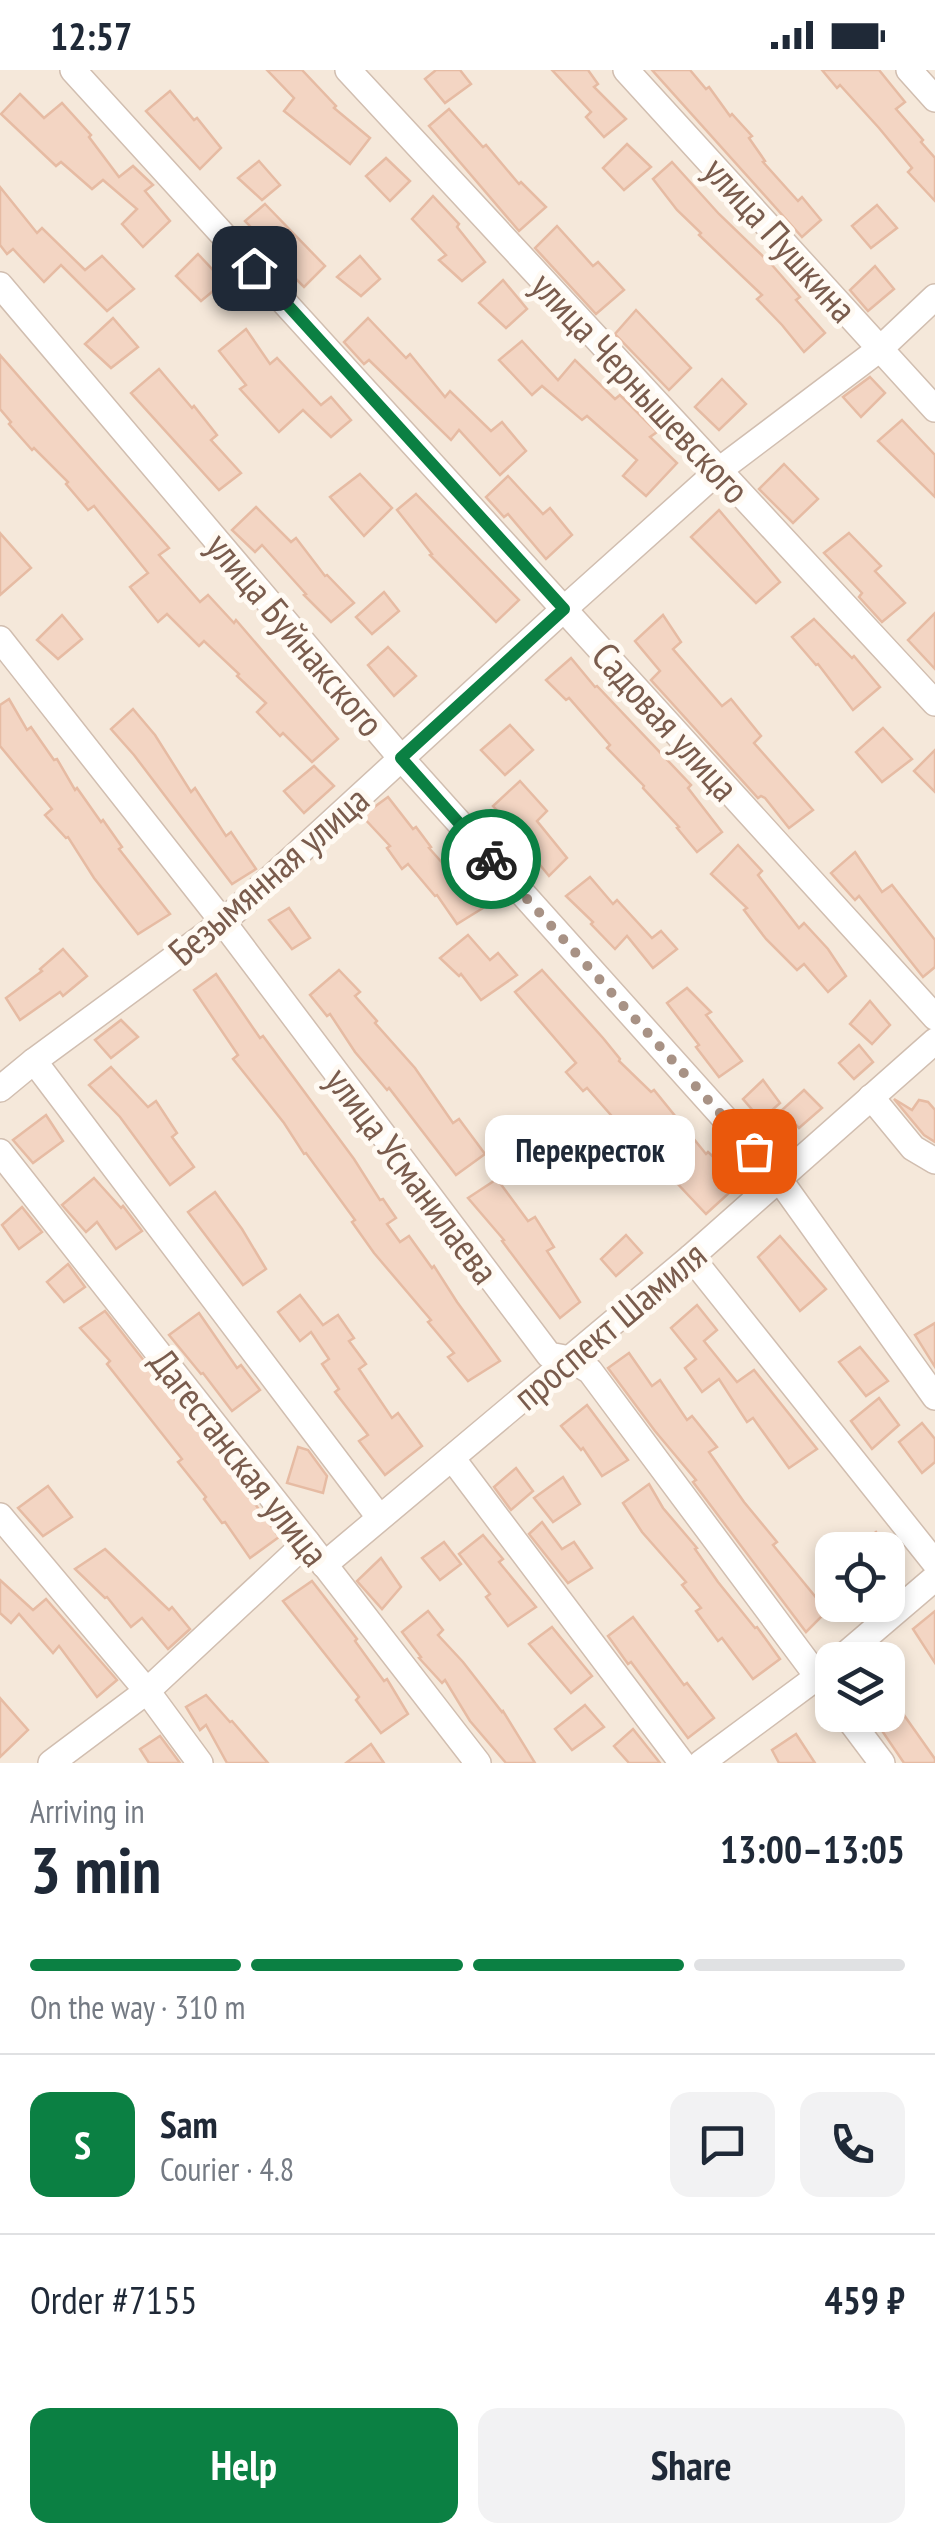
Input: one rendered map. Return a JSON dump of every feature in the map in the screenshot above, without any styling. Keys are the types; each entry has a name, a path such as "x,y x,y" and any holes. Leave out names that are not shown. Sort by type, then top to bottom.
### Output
{"street":[{"name":"Садовая улица","path":"73,70 935,1017"},
{"name":"улица Чернышевского","path":"348,70 935,703"},
{"name":"улица Пушкина","path":"626,70 935,409"},
{"path":"909,70 935,98"},
{"name":"улица Буйнакского","path":"0,285 401,758 779,1179 935,1398"},
{"name":"Безымянная улица","path":"0,1090 223,922 718,471 881,348 935,297"},
{"name":"улица Усманилаева","path":"0,639 223,922 549,1355 570,1359 590,1370 815,1663"},
{"name":"проспект Шамиля","path":"324,1565 691,1258 935,1041"},
{"path":"34,1061 379,1516"},
{"path":"871,1097 913,1148 935,1162"},
{"name":"Дагестанская улица","path":"0,1152 478,1763"},
{"path":"691,1258 935,1563"},
{"path":"452,1458 682,1763"},
{"path":"0,1516 147,1691 200,1763"},
{"path":"51,1763 147,1691 307,1542"},
{"path":"860,1642 935,1578"},
{"path":"701,1763 815,1688"},
{"path":"859,1732 882,1763"}],"shaded area":[{"path":"0,70 935,70 935,1763 0,1763"}],"building":[{"path":"267,70 302,70 334,108 370,138 350,164 284,111 294,98"},
{"path":"436,70 460,70 471,84 445,103 425,79"},
{"path":"552,70 588,70 598,84 594,87 626,119 604,137 586,117 591,112"},
{"path":"652,70 690,70 752,136 749,138 763,162 821,220 802,237"},
{"path":"822,70 879,70 905,102 896,109 935,158 935,201 908,172 912,168 879,128"},
{"path":"170,91 221,148 200,169 146,111"},
{"path":"20,94 44,118 62,103 91,135 119,177 133,166 153,185 145,191 170,221 143,247 122,224 137,209 103,180 92,189 61,162 56,166 1,114"},
{"path":"449,109 519,184 546,207 519,231 429,126"},
{"path":"627,144 651,167 624,190 603,168"},
{"path":"386,158 410,181 390,201 366,176"},
{"path":"259,161 280,185 262,200 238,178"},
{"path":"672,162 800,297 796,300 825,333 804,352 757,299 762,295 699,235 653,179"},
{"path":"0,187 37,233 42,228 85,270 102,256 134,289 107,311 61,265 44,282 13,249 7,254 0,245"},
{"path":"433,196 459,224 457,227 485,262 462,281 439,260 446,255 412,219"},
{"path":"265,204 325,266 304,287 245,221"},
{"path":"877,205 897,228 871,248 852,226"},
{"path":"557,226 593,266 598,262 624,290 596,314 535,248"},
{"path":"198,254 224,282 201,301 176,276"},
{"path":"360,256 380,279 361,296 337,277"},
{"path":"875,266 894,289 868,311 850,290"},
{"path":"503,280 527,309 506,328 479,303"},
{"path":"636,310 691,368 669,390 615,334"},
{"path":"113,318 138,347 111,368 85,344"},
{"path":"368,318 406,358 410,354 445,397 450,391 491,431 502,422 526,451 500,475 459,430 451,440 369,360 364,364 344,342"},
{"path":"246,329 270,364 277,358 321,405 331,397 351,420 331,437 303,410 279,432 240,389 246,385 219,351"},
{"path":"522,341 558,380 575,360 615,399 620,395 657,432 650,437 677,463 646,496 623,476 637,460 587,416 582,420 542,386 532,395 499,360"},
{"path":"0,355 169,548 159,555 200,602 208,595 234,623 236,620 338,739 312,762 257,712 266,703 239,674 204,641 199,646 167,614 158,622 130,587 148,573 94,506 88,510 68,482 32,450 0,409"},
{"path":"159,369 217,435 211,440 241,473 219,490 131,393"},
{"path":"870,377 885,393 861,417 843,397"},
{"path":"722,379 746,404 719,430 695,407"},
{"path":"902,420 935,455 935,497 878,441"},
{"path":"784,464 818,499 793,523 759,489"},
{"path":"360,474 392,508 364,536 330,497"},
{"path":"508,476 543,514 550,508 572,535 546,559 508,514 504,517 486,497"},
{"path":"416,494 519,600 496,622 430,555 397,510"},
{"path":"256,507 291,542 296,538 325,576 354,603 331,622 262,545 255,552 232,530"},
{"path":"719,510 780,582 756,603 691,537"},
{"path":"0,533 31,568 0,595"},
{"path":"849,533 881,566 875,571 905,603 882,622 859,597 862,593 824,553"},
{"path":"384,592 399,611 372,634 356,617"},
{"path":"935,613 935,669 908,640"},
{"path":"62,615 82,639 58,659 37,640"},
{"path":"663,615 681,642 673,649 722,706 731,699 761,736 754,743 813,810 789,828 651,680 660,671 635,641"},
{"path":"814,619 880,687 853,710 792,637"},
{"path":"388,647 416,676 394,696 368,665"},
{"path":"571,658 691,785 688,788 722,832 697,852 569,698 566,700 546,680"},
{"path":"9,699 27,730 31,727 57,759 75,790 103,820 122,847 119,849 170,914 138,934 68,837 45,815 52,809 0,746 0,705"},
{"path":"133,709 155,735 191,792 195,788 226,836 231,832 256,869 232,884 111,729"},
{"path":"510,725 533,750 505,775 481,750"},
{"path":"883,728 912,759 882,782 856,752"},
{"path":"935,750 935,792 914,771"},
{"path":"314,766 334,786 304,813 284,791"},
{"path":"520,781 547,811 537,821 567,858 549,876 523,844 526,842 493,806"},
{"path":"388,797 483,908 457,924 408,864 402,869 387,848 390,846 362,816"},
{"path":"738,845 762,871 758,875 799,928 804,923 846,976 828,992 804,964 797,970 766,939 744,910 747,908 711,874"},
{"path":"855,852 882,892 892,885 935,940 935,967 923,977 859,896 855,900 831,873"},
{"path":"590,877 613,904 617,900 652,938 661,931 677,949 653,968 627,936 615,949 566,896"},
{"path":"289,908 310,938 292,949 269,920"},
{"path":"468,935 490,960 498,953 517,975 481,1000 461,974 440,958"},
{"path":"63,949 87,976 63,996 60,992 20,1020 6,998"},
{"path":"339,970 360,992 355,996 415,1068 453,1123 459,1119 485,1154 456,1175 389,1088 355,1052 330,1014 327,1016 310,995"},
{"path":"542,970 619,1061 651,1092 654,1090 706,1154 741,1182 706,1214 587,1088 583,1091 566,1072 576,1063 515,992"},
{"path":"216,974 354,1159 380,1200 383,1199 396,1218 387,1224 400,1242 409,1236 500,1361 468,1381 448,1357 454,1353 428,1322 431,1320 374,1253 352,1222 355,1220 233,1059 238,1055 194,990"},
{"path":"687,988 711,1012 706,1015 742,1061 719,1077 667,1003"},
{"path":"870,1001 890,1025 872,1044 850,1024"},
{"path":"121,1020 138,1037 111,1058 95,1040"},
{"path":"859,1045 873,1062 854,1079 839,1063"},
{"path":"111,1067 148,1107 156,1101 177,1133 172,1137 194,1167 170,1185 120,1117 89,1085"},
{"path":"763,1080 780,1103 761,1120 743,1099"},
{"path":"804,1090 822,1108 799,1128 782,1110"},
{"path":"894,1099 912,1110 919,1100 928,1102 935,1110 935,1142 924,1135"},
{"path":"46,1115 63,1141 33,1163 13,1140"},
{"path":"94,1178 142,1231 116,1249 97,1222 86,1232 62,1205"},
{"path":"497,1179 528,1221 535,1217 554,1247 547,1251 580,1302 560,1318 504,1240 468,1198"},
{"path":"215,1192 266,1269 243,1285 188,1212"},
{"path":"22,1207 42,1232 19,1249 2,1225"},
{"path":"626,1235 642,1253 616,1276 601,1259"},
{"path":"780,1236 826,1289 800,1311 758,1257"},
{"path":"68,1264 85,1287 64,1302 47,1282"},
{"path":"300,1295 323,1325 338,1315 354,1338 349,1341 366,1364 359,1369 392,1418 398,1413 422,1446 385,1475 359,1441 368,1435 335,1392 339,1389 322,1364 329,1359 311,1332 300,1341 278,1312"},
{"path":"697,1305 717,1330 704,1341 737,1382 754,1370 817,1449 789,1468 753,1418 747,1422 719,1379 702,1392 685,1368 696,1359 671,1328"},
{"path":"105,1311 279,1537 250,1558 178,1462 182,1459 107,1364 110,1361 80,1328"},
{"path":"199,1313 237,1368 241,1365 260,1390 232,1411 169,1335"},
{"path":"935,1323 935,1367 915,1335"},
{"path":"860,1347 888,1381 866,1396 839,1362"},
{"path":"629,1353 652,1386 660,1380 687,1420 692,1416 717,1447 709,1452 777,1542 773,1545 815,1596 816,1622 806,1632 693,1482 696,1480 608,1368"},
{"path":"879,1398 899,1425 872,1449 851,1421"},
{"path":"587,1405 628,1460 602,1476 583,1448 561,1426"},
{"path":"922,1423 935,1439 935,1462 922,1473 899,1442"},
{"path":"298,1447 308,1450 327,1476 323,1493 287,1483"},
{"path":"516,1468 533,1491 511,1510 494,1487"},
{"path":"563,1477 580,1504 553,1522 534,1498"},
{"path":"649,1484 718,1582 780,1659 753,1679 722,1638 718,1641 696,1611 701,1608 682,1585 686,1582 642,1532 623,1503"},
{"path":"48,1486 72,1517 43,1536 18,1508"},
{"path":"542,1522 562,1549 574,1542 592,1568 568,1583 529,1534"},
{"path":"483,1535 503,1559 499,1562 536,1607 508,1626 486,1597 490,1594 459,1554"},
{"path":"444,1542 461,1564 440,1580 422,1558"},
{"path":"105,1549 169,1610 172,1607 190,1629 168,1649 142,1618 131,1627 107,1597 75,1569"},
{"path":"381,1558 401,1587 382,1609 357,1581"},
{"path":"0,1580 33,1610 46,1599 117,1680 97,1697 59,1646 53,1653 19,1614 11,1623 0,1613"},
{"path":"312,1581 384,1681 387,1679 408,1714 381,1733 356,1700 359,1697 283,1601"},
{"path":"428,1611 443,1630 438,1635 503,1711 535,1763 506,1763 470,1721 445,1680 442,1683 419,1658 402,1632"},
{"path":"935,1611 935,1663 913,1629"},
{"path":"633,1617 714,1718 688,1738 608,1636"},
{"path":"552,1627 592,1676 571,1693 529,1644"},
{"path":"206,1695 268,1763 227,1763 206,1725 200,1730 186,1707"},
{"path":"0,1698 28,1730 0,1757"},
{"path":"585,1705 604,1727 572,1750 555,1729"},
{"path":"905,1716 935,1763 904,1763 883,1732 905,1732"},
{"path":"633,1729 660,1763 629,1763 614,1746"},
{"path":"796,1734 815,1763 779,1763 772,1750"},
{"path":"160,1736 180,1763 149,1763 140,1749"},
{"path":"371,1744 384,1763 346,1763"}],"way so far":[{"path":"491,859 754,1151"}],"place":[{"name":"Перекресток","path":"754,1151"}],"route":[{"path":"254,268 564,609 401,758 491,859"}]}
